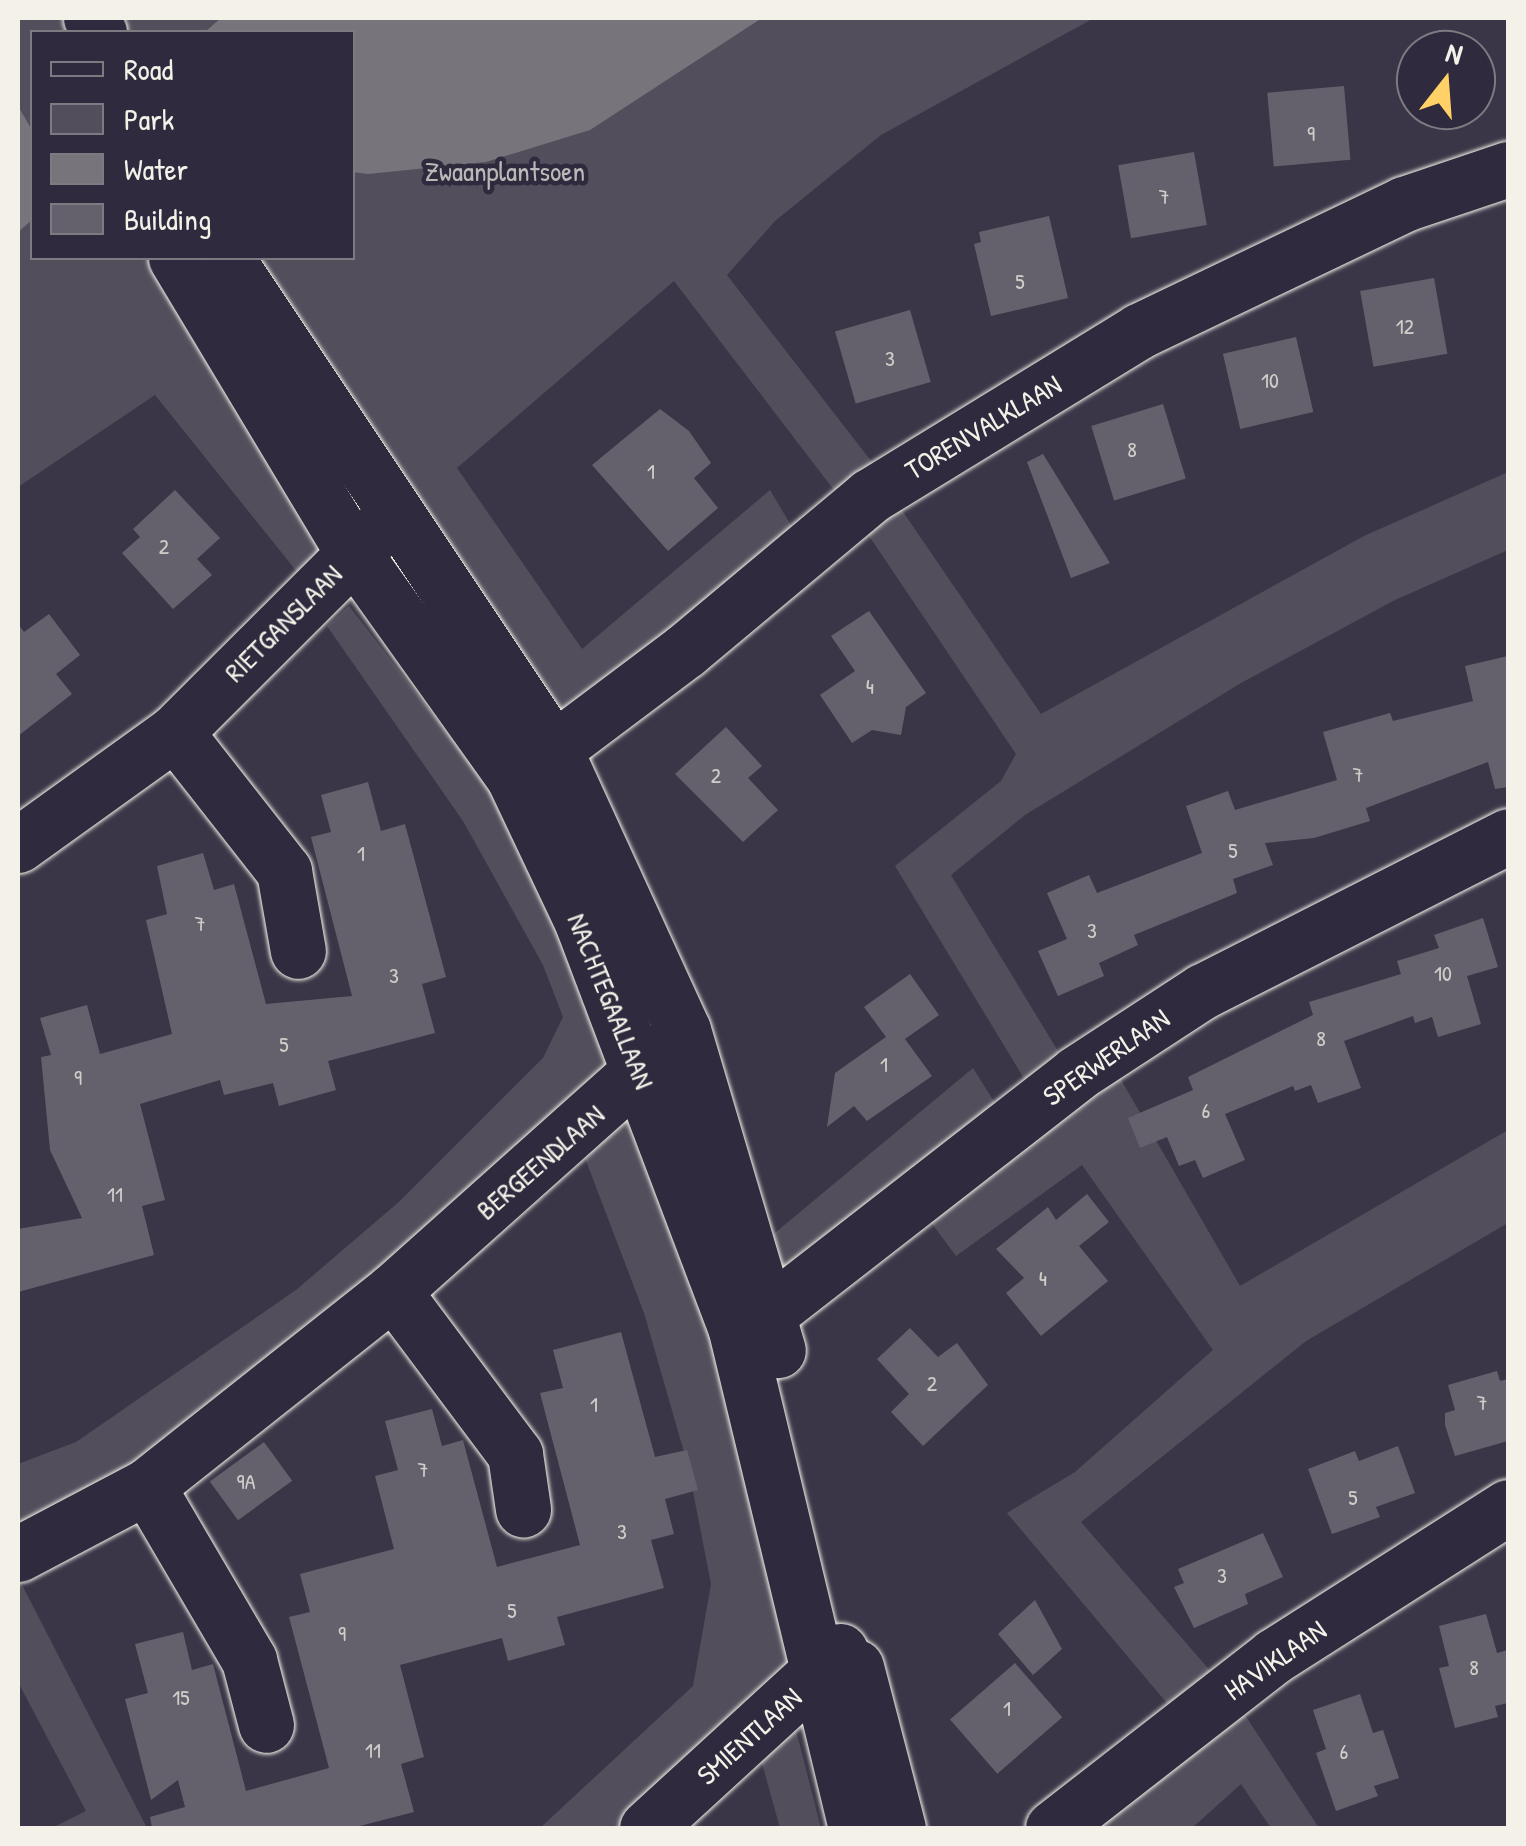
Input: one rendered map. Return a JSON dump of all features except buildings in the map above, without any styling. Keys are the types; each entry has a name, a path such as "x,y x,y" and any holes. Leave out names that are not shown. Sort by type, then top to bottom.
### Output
{"street":[{"name":"TORENVALKLAAN","path":"535,765 887,486 1139,331 1404,204 1508,169"},
{"name":"NACHTEGAALLAAN","path":"177,260 353,552 535,765 582,922 640,1073 752,1319"},
{"name":"NACHTEGAALLAAN","path":"227,260 393,516 683,1030 835,1657 898,1828"},
{"name":"RIETGANSLAAN","path":"18,845 174,732 393,516"},
{"path":"174,732 284,871 298,951"},
{"name":"SPERWERLAAN","path":"752,1319 1077,1073 1203,991 1508,836"},
{"name":"BERGEENDLAAN","path":"18,1554 147,1486 393,1291 640,1073 683,1030"},
{"path":"393,1291 515,1454 523,1509"},
{"path":"147,1486 249,1660 266,1725"},
{"name":"HAVIKLAAN","path":"1054,1828 1274,1656 1508,1508"},
{"name":"NACHTEGAALLAAN","path":"835,1657 856,1828"},
{"name":"SMIENTLAAN","path":"647,1828 835,1657"}],"green space":[{"name":"Zwaanplantsoen","path":"18,18 1094,18 881,135 775,221 727,275 875,466 837,494 674,281 457,468 582,649 770,490 792,527 554,729 359,435 327,563 306,583 155,395 18,487"},
{"path":"1508,472 1508,550 1395,600 1241,683 1025,815 951,875 1061,1056 1028,1085 895,866 1001,781 1016,754 861,524 895,500 1041,714 1364,536"},
{"path":"349,606 485,782 543,881 617,1046 607,1070 214,1415 18,1535 18,1464 76,1442 296,1290 400,1201 543,1058 563,1017 543,965 463,821 327,626"},
{"path":"973,1068 1000,1111 780,1276 770,1237"},
{"path":"1120,1078 1240,1286 1508,1130 1508,1223 1306,1341 1081,1522 1213,1674 1171,1708 1007,1513 1075,1472 1213,1350 1082,1165 956,1256 927,1217 988,1162"},
{"path":"616,1114 640,1133 719,1353 798,1638 782,1676 624,1828 540,1828 693,1686 711,1584 688,1466 644,1313 580,1145"},
{"path":"18,1577 147,1828 52,1828 86,1811 18,1682"},
{"path":"1241,1709 1319,1828 1271,1828 1241,1784 1192,1828 1090,1828"},
{"path":"794,1722 821,1828 780,1828 760,1756"}],"water":[{"path":"221,18 762,18 590,130 486,162 368,174 355,172 355,30 207,30"},
{"path":"18,106 30,127 30,222 18,232"}]}
